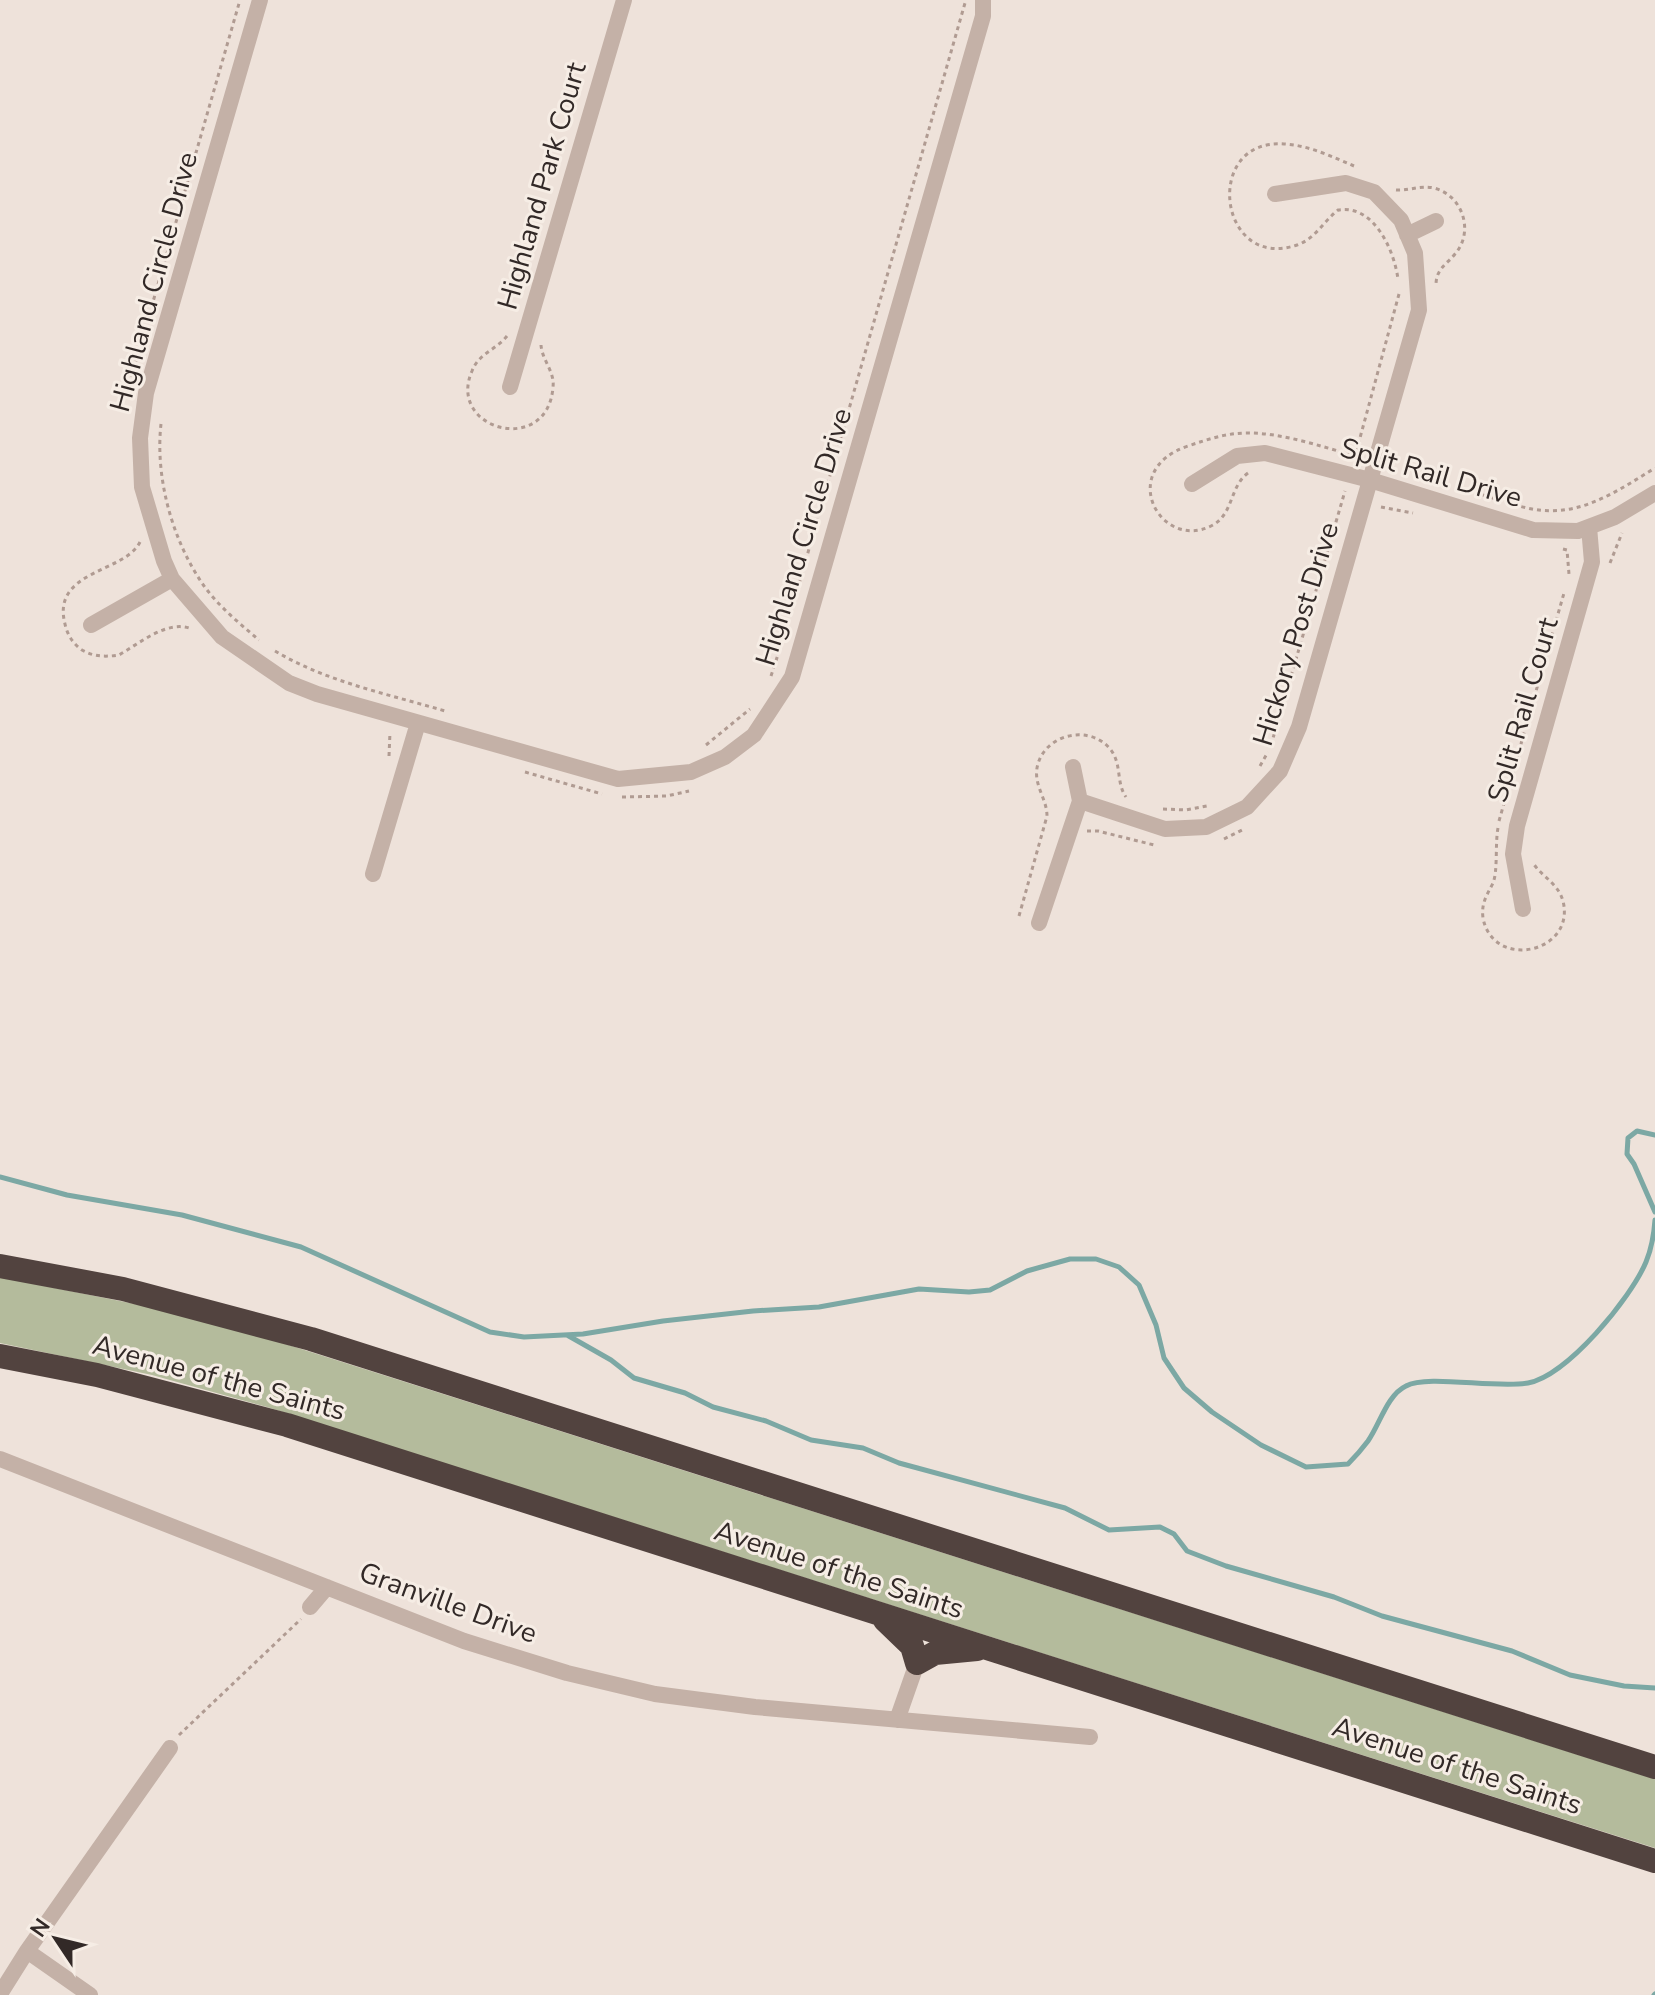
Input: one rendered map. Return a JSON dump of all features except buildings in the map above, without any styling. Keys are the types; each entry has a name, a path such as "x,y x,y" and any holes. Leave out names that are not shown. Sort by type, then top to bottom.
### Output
{"highway":[{"name":"Avenue of the Saints","path":"0,1266 123,1289 311,1339 1655,1767"},
{"name":"Avenue of the Saints","path":"0,1356 111,1378 273,1421 1655,1861"},
{"path":"875,1613 912,1646 917,1663 935,1653 987,1649"}],"street":[{"name":"Highland Circle Drive","path":"260,0 146,393 140,438 142,487 172,579 222,637 289,683 416,731 618,779 691,772 725,757 754,735 792,677 983,16 983,0"},
{"name":"Highland Park Court","path":"510,387 624,0"},
{"path":"1275,194 1346,183 1374,192 1401,220 1407,235 1436,221"},
{"name":"Hickory Post Drive","path":"1080,801 1165,829 1206,827 1247,807 1280,771 1299,727 1419,310 1415,253 1407,235"},
{"name":"Split Rail Drive","path":"1192,484 1237,456 1265,453 1370,480 1533,530 1578,531 1615,517 1655,493"},
{"name":"Split Rail Court","path":"1523,909 1513,854 1517,826 1592,562 1589,527"},
{"path":"91,625 172,579"},
{"path":"373,874 416,731"},
{"path":"1039,923 1080,801 1073,767"},
{"name":"Granville Drive","path":"0,1459 464,1641 567,1673 655,1694 755,1707 1090,1737"},
{"path":"308,1611 327,1587"},
{"path":"897,1720 917,1663"},
{"path":"0,1994 170,1748"},
{"path":"27,1951 90,1995"}],"path":[{"path":"127,399 128,386 240,0"},
{"path":"799,585 965,0"},
{"path":"161,418 161,468 171,511 190,563 216,601 265,645 295,663 332,678 454,713"},
{"path":"1253,471 1244,475 1237,485 1228,511 1213,525 1203,529 1183,530 1173,526 1158,513 1153,503 1151,482 1159,462 1176,449 1221,435 1272,435 1376,460"},
{"path":"1344,493 1377,502 1380,507 1415,513"},
{"path":"1376,516 1380,507"},
{"path":"1608,571 1622,533"},
{"path":"140,540 137,548 73,588 64,607 70,637 91,654 109,657 119,655 170,627 182,625 194,630"},
{"path":"1531,858 1535,867 1558,890 1564,909 1563,919 1560,928 1547,943 1539,948 1519,951 1509,949 1493,938 1487,930 1482,910 1494,881 1494,846 1501,811 1570,573 1567,550 1560,548"},
{"path":"768,683 786,630"},
{"path":"698,750 734,724 751,707"},
{"path":"390,732 416,731"},
{"path":"519,770 608,795"},
{"path":"623,797 667,796 693,790"},
{"path":"1211,843 1239,832 1251,823"},
{"path":"1082,834 1094,830 1161,846"},
{"path":"170,1748 184,1727 246,1673 308,1611"}],"green space":[{"path":"0,1277 150,1307 248,1332 1655,1779 1655,1848 267,1407 152,1375 0,1343"}],"waterway":[{"path":"1655,1135 1637,1131 1628,1138 1627,1154 1655,1212"},
{"path":"0,1177 67,1195 182,1215 301,1247 490,1332 524,1337 583,1334 663,1321 819,1307 919,1289 990,1290 1027,1271 1070,1259 1096,1259 1119,1267 1139,1285 1156,1325 1164,1358 1184,1388 1212,1412 1261,1445 1306,1467 1348,1464 1368,1441 1394,1396 1406,1386 1429,1381 1528,1383 1561,1366 1596,1333 1627,1295 1648,1257 1655,1220"},
{"path":"567,1335 611,1360 634,1378 685,1393 713,1407 766,1421 811,1440 863,1448 899,1463 1065,1508 1109,1530 1160,1527 1174,1534 1187,1551 1226,1566 1334,1597 1382,1616 1512,1651 1570,1675 1624,1686 1655,1688"}]}
